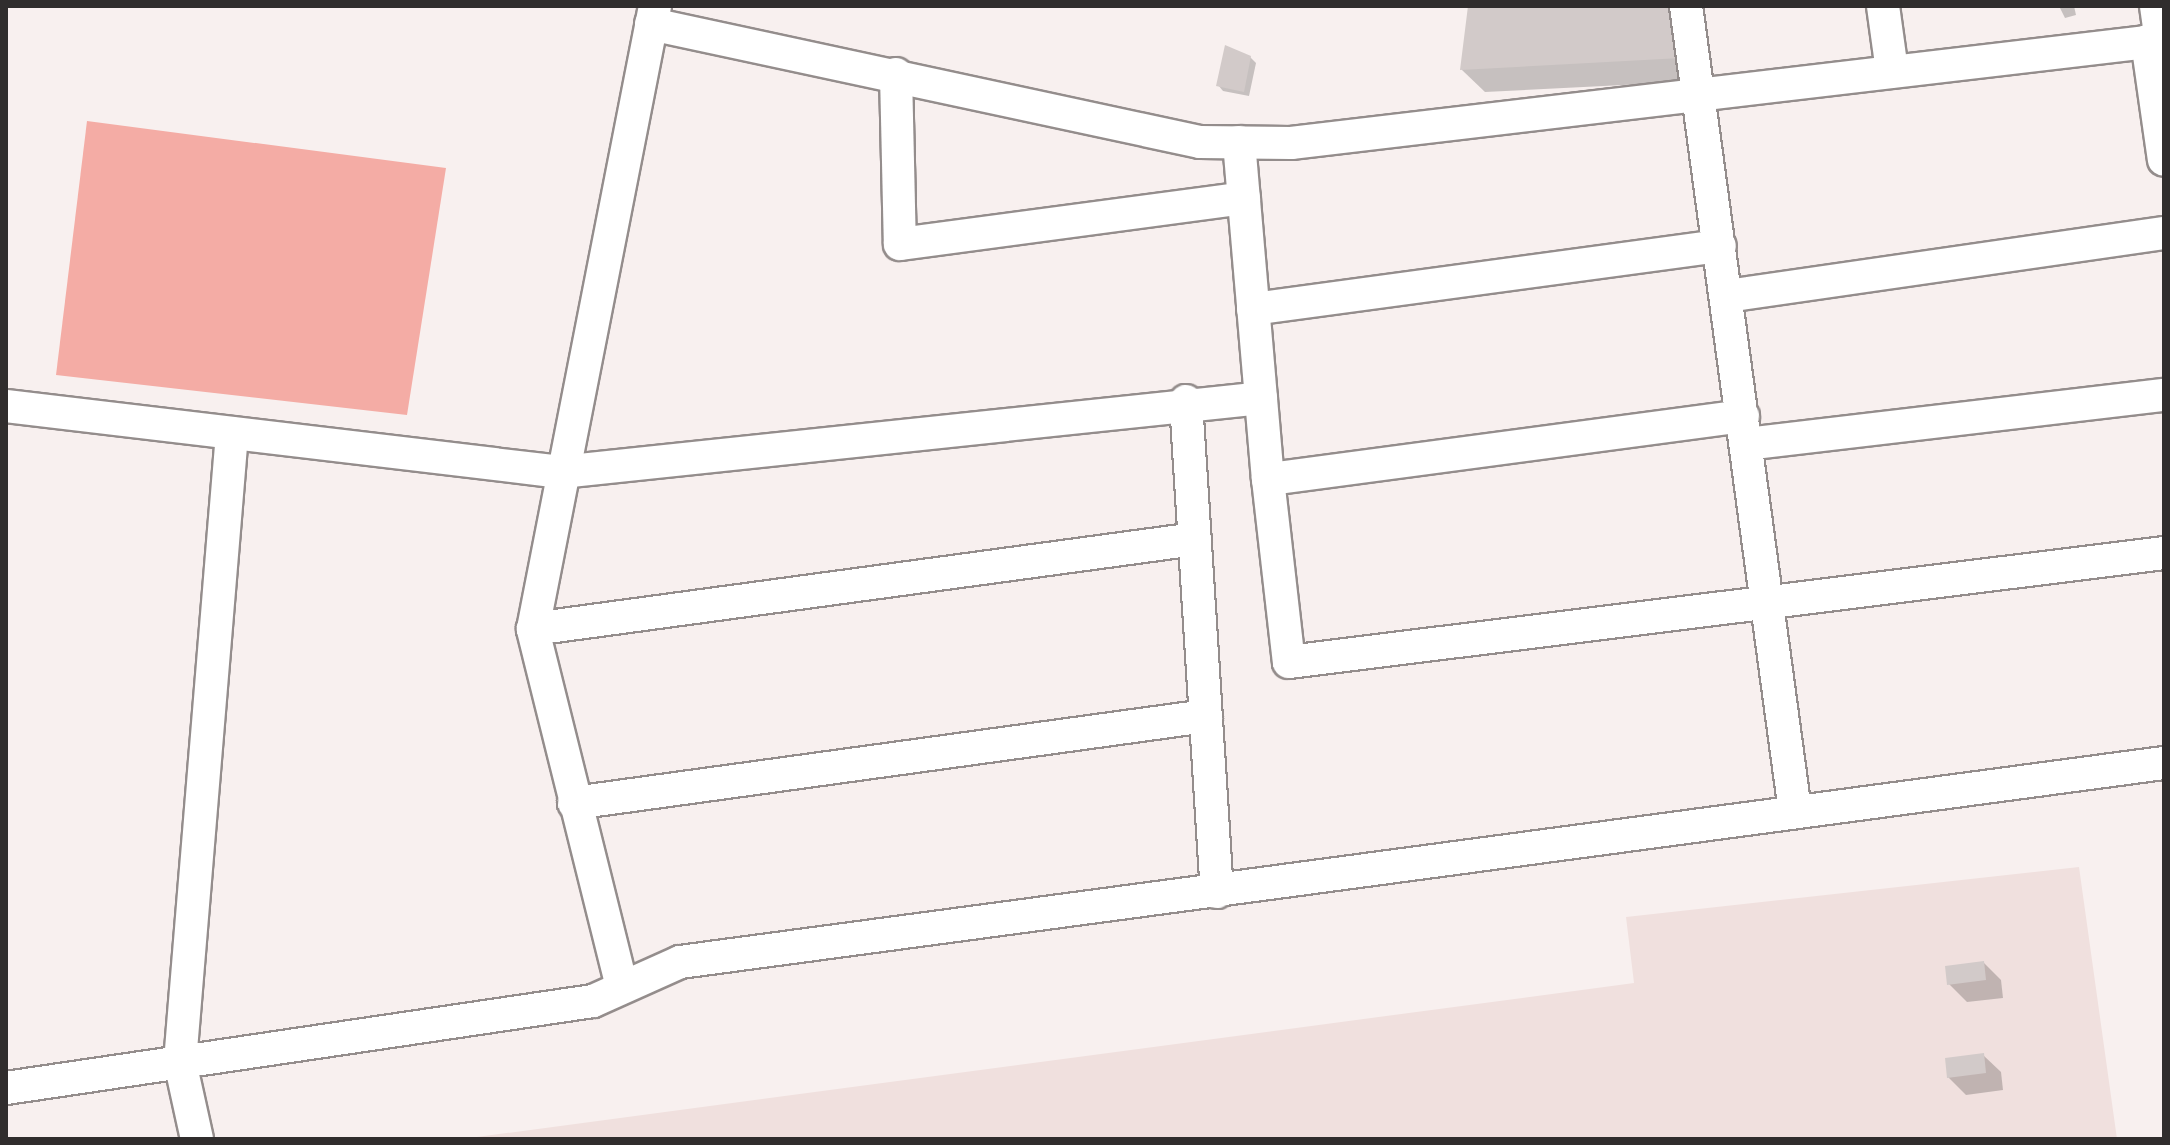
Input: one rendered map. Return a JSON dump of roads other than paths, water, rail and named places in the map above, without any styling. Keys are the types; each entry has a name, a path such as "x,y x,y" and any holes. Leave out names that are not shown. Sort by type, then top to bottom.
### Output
{"street":[{"path":"1686,6 1795,811"},
{"path":"1883,6 1892,71"},
{"path":"2156,6 2164,160"},
{"path":"622,987 533,629 561,472 653,15 896,74 1200,142 1291,143 2157,41"},
{"path":"896,74 900,244 1244,198"},
{"path":"1239,142 1268,479 1289,662 2164,553"},
{"path":"1727,296 2164,233"},
{"path":"1253,309 1720,246"},
{"path":"1268,479 1744,430 2164,395"},
{"path":"6,406 561,472 1186,401 1261,398"},
{"path":"1186,401 1217,892"},
{"path":"197,1139 180,1062 232,433"},
{"path":"533,629 1195,539"},
{"path":"574,803 1206,716"},
{"path":"6,1088 593,1001 680,962 2164,763"}]}
